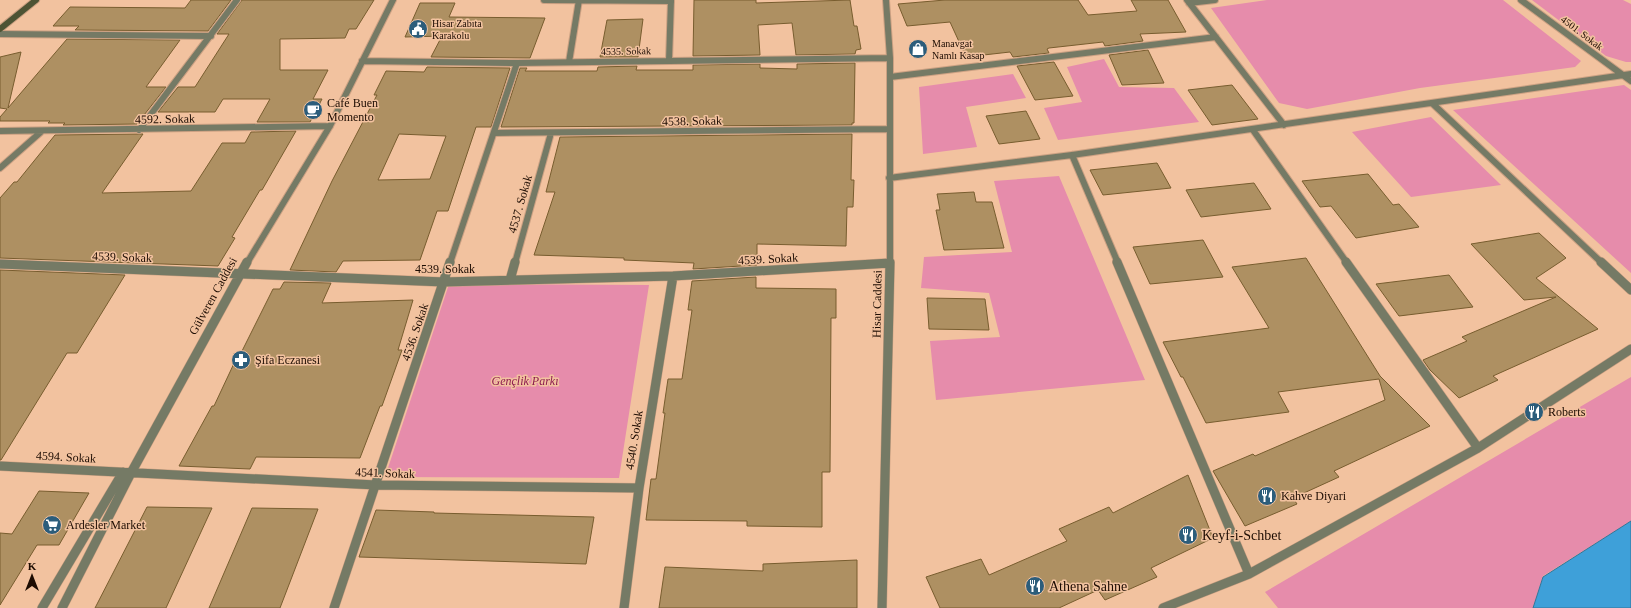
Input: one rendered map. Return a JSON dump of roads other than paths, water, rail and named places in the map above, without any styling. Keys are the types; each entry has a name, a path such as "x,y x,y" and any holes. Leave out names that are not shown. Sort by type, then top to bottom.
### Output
{"street":[{"path":"0,29 36,0"},
{"path":"139,130 237,0"},
{"name":"Gülveren Caddesi","path":"42,608 127,473 240,274 330,126 393,0"},
{"path":"544,0 671,1 669,61"},
{"path":"569,62 579,0"},
{"name":"Hisar Caddesi","path":"882,608 890,263 890,58 886,0"},
{"path":"1188,2 1216,0"},
{"name":"4501. Sokak","path":"1521,0 1631,81"},
{"path":"1188,2 1284,125"},
{"path":"0,34 211,36"},
{"path":"890,77 1216,37"},
{"name":"4535. Sokak","path":"362,61 569,62 890,58"},
{"name":"4536. Sokak","path":"334,608 517,62"},
{"path":"889,178 1254,130 1631,74"},
{"path":"1433,104 1631,290"},
{"name":"4592. Sokak","path":"0,131 42,132 330,126"},
{"name":"4538. Sokak","path":"494,133 889,129"},
{"path":"1254,130 1478,448"},
{"path":"0,168 42,132"},
{"name":"4537. Sokak","path":"510,280 551,133"},
{"path":"1072,155 1249,574"},
{"name":"4539. Sokak","path":"0,264 444,282 672,276 890,263"},
{"name":"4540. Sokak","path":"624,608 639,488 672,276"},
{"path":"1163,608 1249,574 1478,448 1631,350"},
{"name":"4594. Sokak","path":"0,466 127,473"},
{"name":"Gülveren Caddesi","path":"62,608 127,473"},
{"name":"4541. Sokak","path":"127,473 376,485 639,488"}],"water":[{"path":"1631,521 1631,608 1533,608 1543,577"}],"place":[{"name":"Hisar Zabıta Karakolu","path":"418,29"},
{"name":"Manavgat Namlı Kasap","path":"918,49"},
{"name":"Café Buen Momento","path":"313,110"},
{"name":"Şifa Eczanesi","path":"241,360"},
{"name":"Roberts","path":"1534,412"},
{"name":"Kahve Diyari","path":"1267,496"},
{"name":"Ardesler Market","path":"52,525"},
{"name":"Keyf-i-Schbet","path":"1188,535"},
{"name":"Athena Sahne","path":"1035,586"}],"park label":[{"name":"Gençlik Parkı","path":"525,381"}]}
